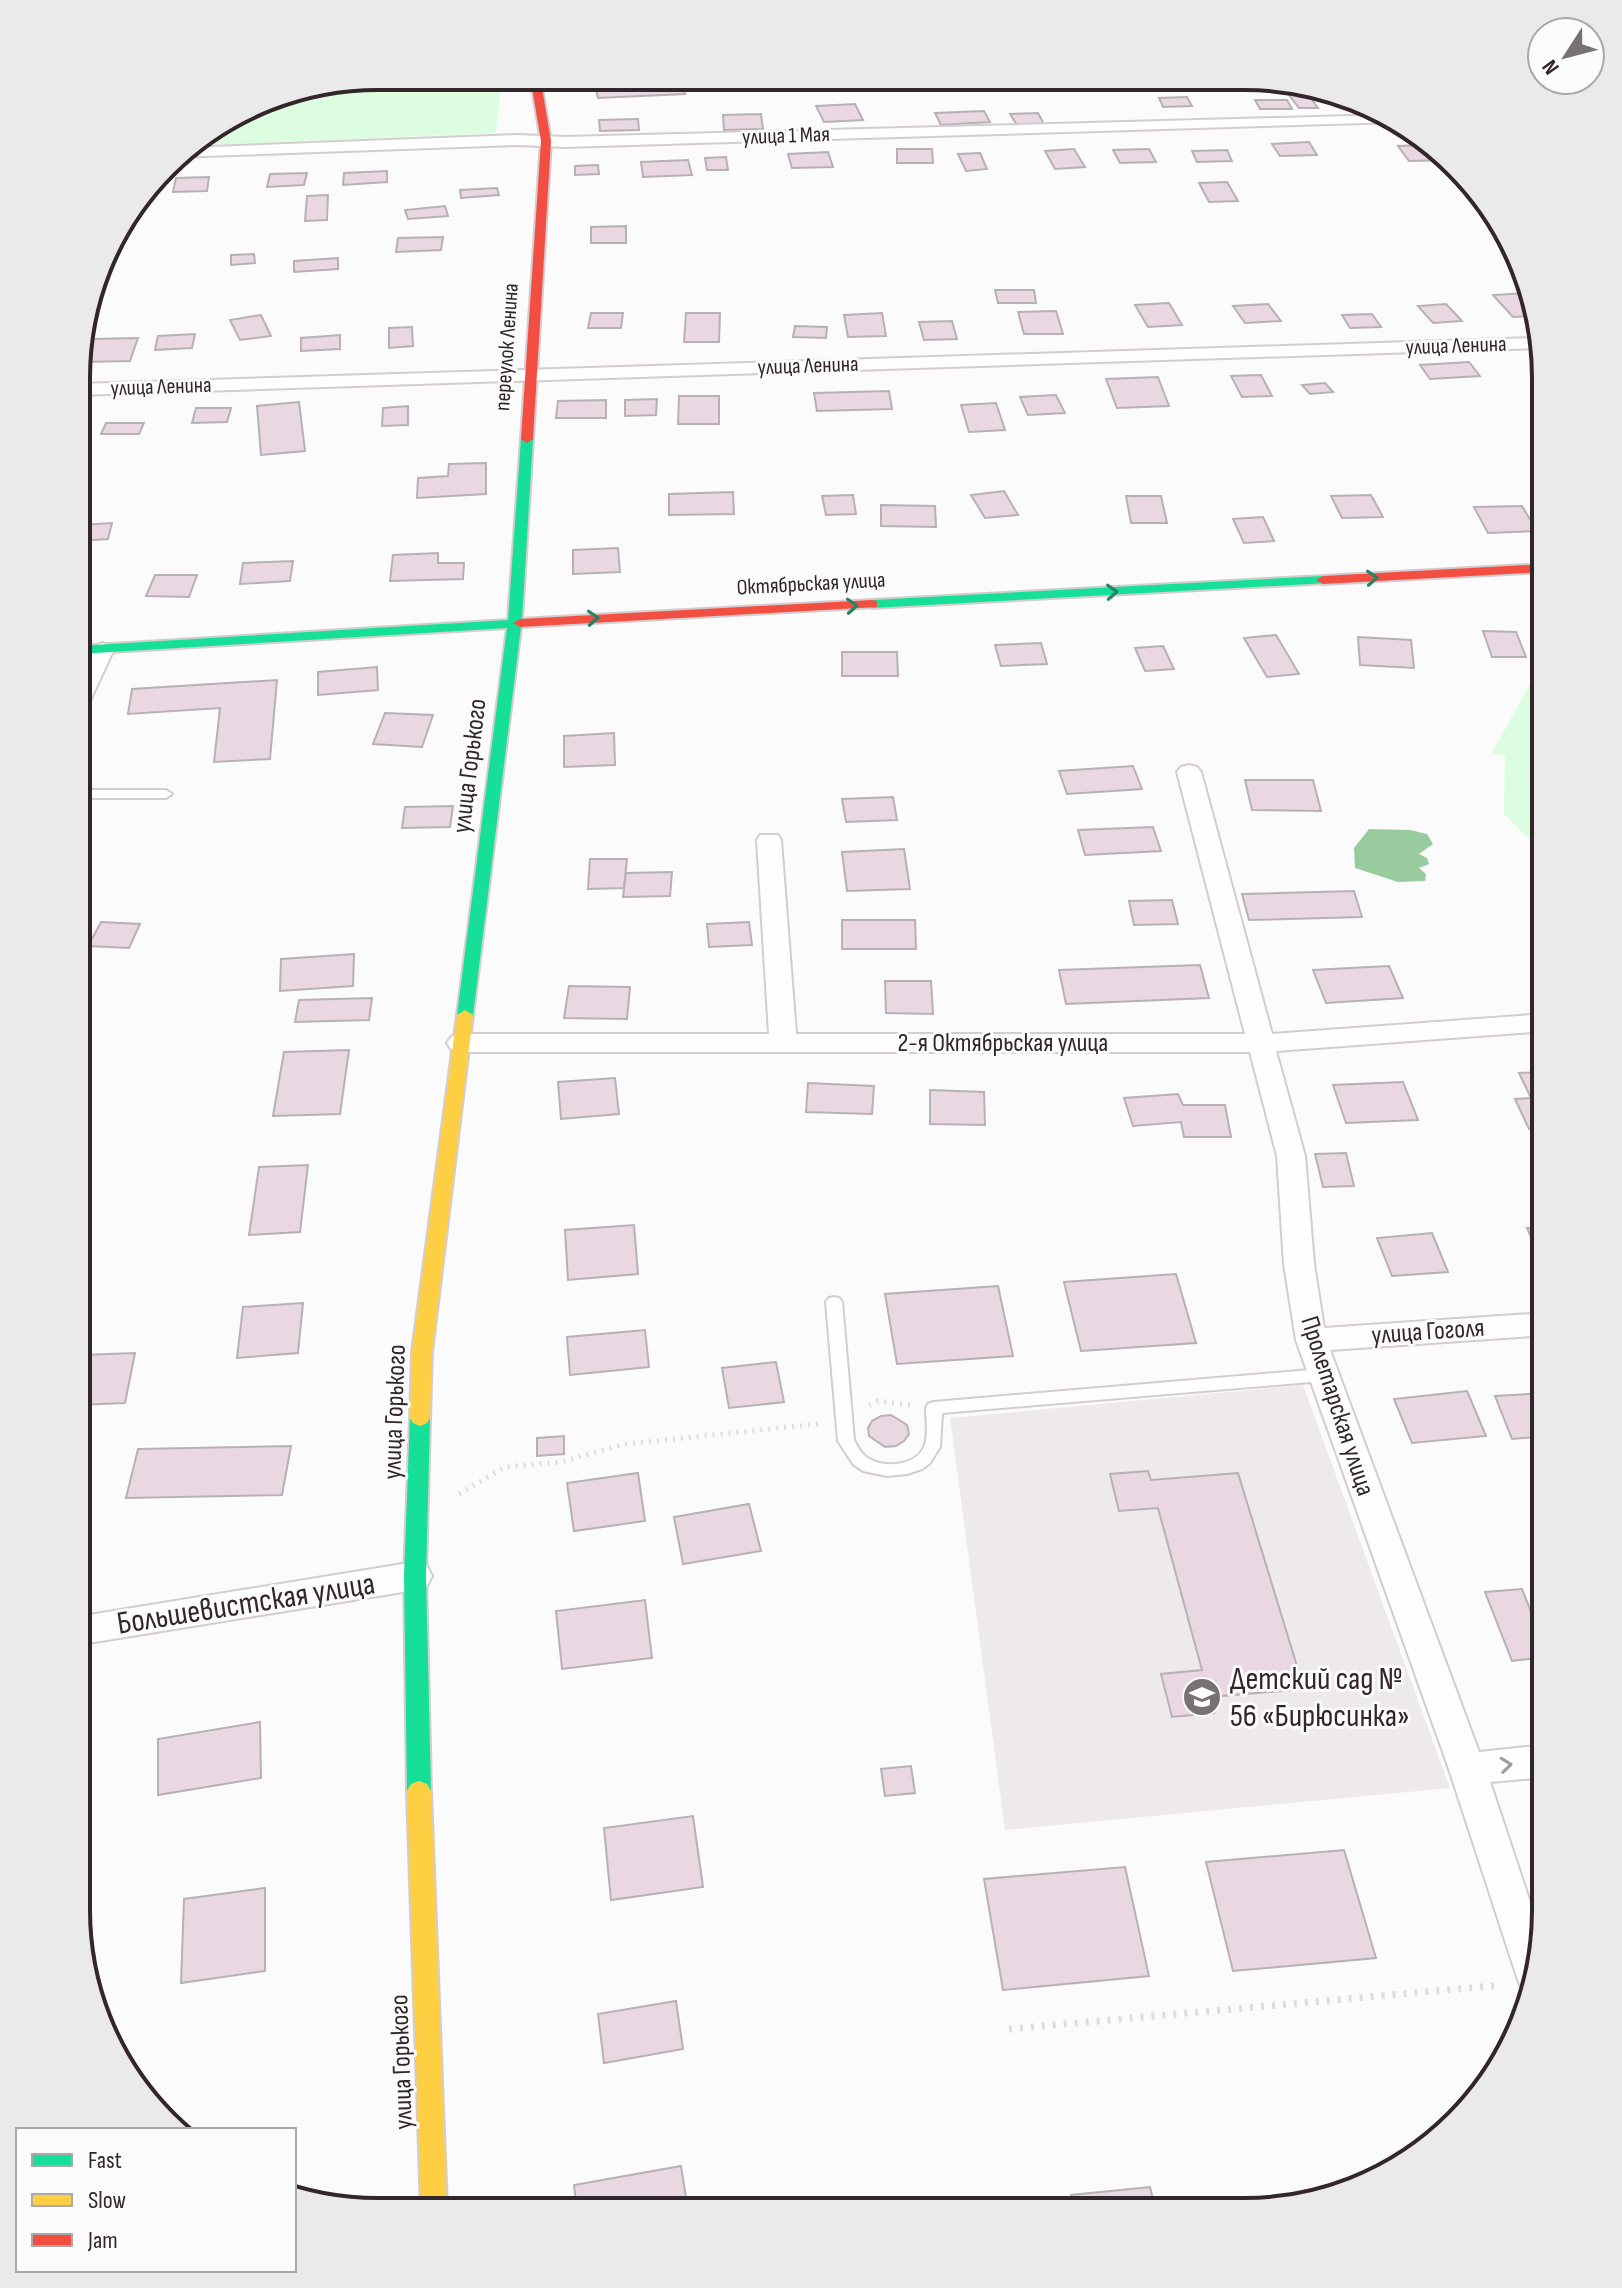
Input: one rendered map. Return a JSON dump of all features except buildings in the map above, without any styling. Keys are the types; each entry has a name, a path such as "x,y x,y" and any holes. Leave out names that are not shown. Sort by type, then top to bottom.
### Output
{"street":[{"name":"переулок Ленина","path":"515,622 546,141 537,90"},
{"name":"улица 1 Мая","path":"200,152 1370,120"},
{"name":"улица Ленина","path":"90,390 1530,343"},
{"name":"Октябрьская улица","path":"90,650 515,622 1532,569"},
{"name":"улица Горького","path":"434,2198 417,1753 415,1576 422,1352 515,622"},
{"path":"90,677 103,649"},
{"name":"Пролетарская улица","path":"1189,772 1291,1156 1300,1275 1311,1340 1467,1769 1525,1972"},
{"path":"769,840 783,1043"},
{"name":"2-я Октябрьская улица","path":"460,1043 1262,1043 1532,1023"},
{"name":"улица Гоголя","path":"1311,1340 1532,1325"},
{"name":"Большевистская улица","path":"90,1629 415,1576"},
{"path":"1467,1769 1532,1762"}],"lane":[{"path":"90,794 166,794"},
{"path":"834,1302 846,1441 858,1460 875,1470 892,1471 929,1455 934,1440 934,1408 1322,1375"}],"path":[{"path":"417,1510 443,1502 505,1467 560,1462 626,1444 819,1423 878,1401 934,1408"},
{"path":"1009,2029 1523,1980"}],"shaded area":[{"path":"378,90 501,90 496,133 210,145 251,120 286,105 341,92"},
{"path":"1532,680 1532,839 1504,814 1505,756 1492,753"},
{"path":"1369,829 1410,830 1427,834 1433,844 1419,854 1427,858 1429,864 1419,868 1426,874 1425,881 1398,882 1355,868 1354,848"},
{"name":"Детский сад № 56 «Бирюсинка»","path":"1303,1385 1450,1788 1005,1830 950,1418"}],"traffic: fast":[{"path":"465,1015 515,622 527,439"},
{"path":"872,604 1323,580"},
{"path":"90,649 520,623"},
{"path":"419,1791 415,1576 420,1418"}],"traffic: slow":[{"path":"420,1418 422,1352 465,1015"},
{"path":"419,1791 434,2198"}],"traffic: jam":[{"path":"527,439 546,141 537,90"},
{"path":"1323,580 1532,569"},
{"path":"520,623 872,604"}],"place":[{"name":"Детский сад № 56 «Бирюсинка»","path":"1202,1697"}]}
